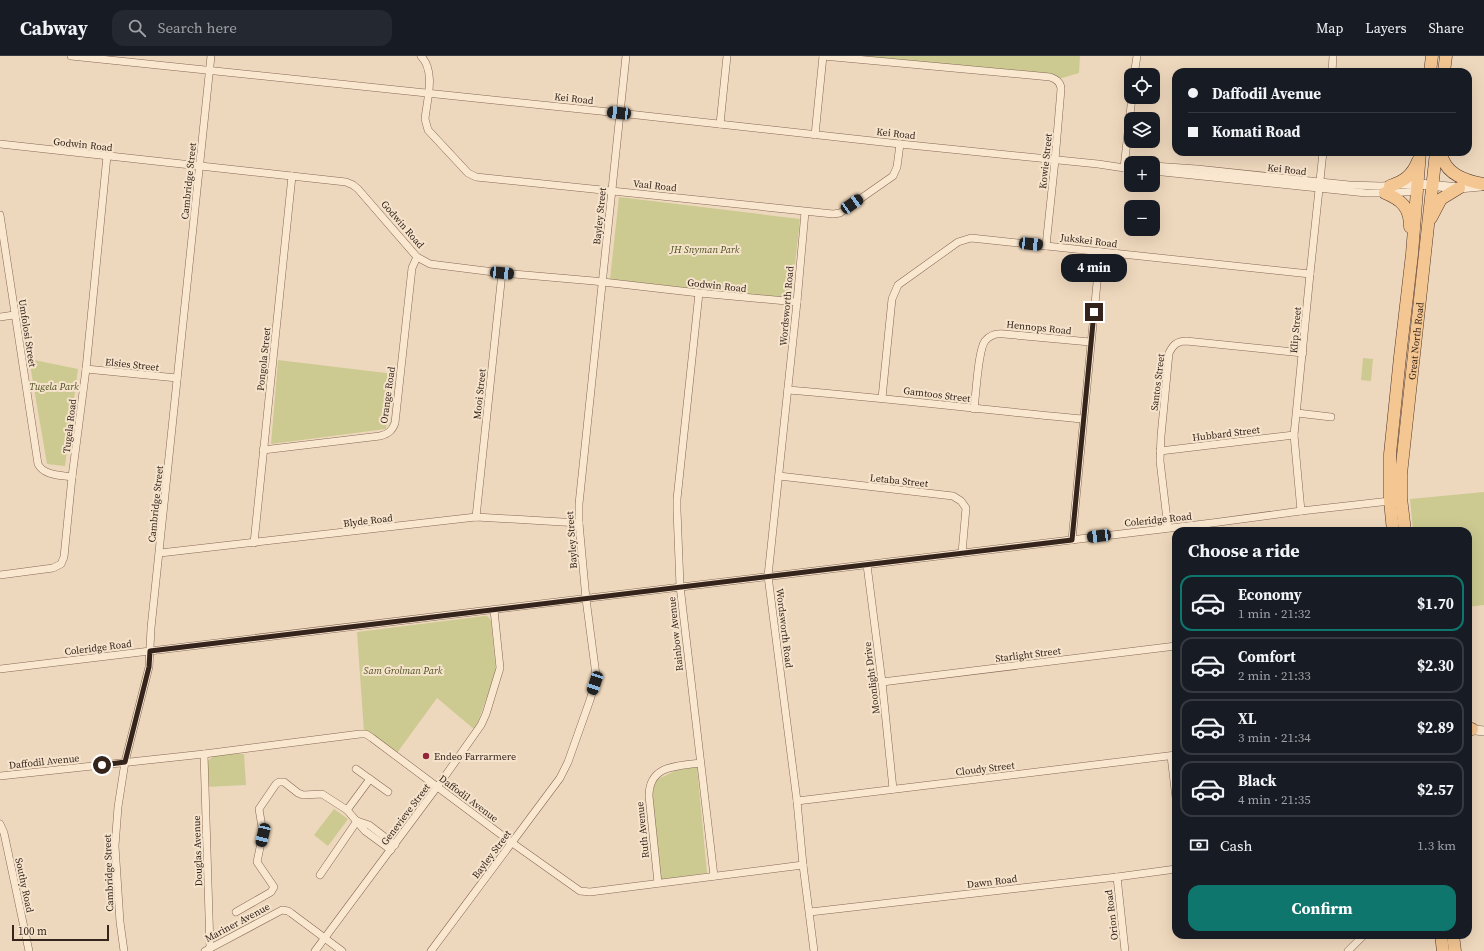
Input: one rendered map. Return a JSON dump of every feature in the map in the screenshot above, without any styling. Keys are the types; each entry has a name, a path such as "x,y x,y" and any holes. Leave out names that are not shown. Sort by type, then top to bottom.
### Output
{"main road":[{"path":"1430,68 1432,56"},
{"path":"1444,68 1446,56"},
{"path":"1412,254 1408,212 1403,204 1388,190 1403,181 1412,173 1419,156"},
{"name":"Great North Road","path":"1393,527 1390,502 1390,454 1412,254 1420,156"},
{"name":"Great North Road","path":"1405,527 1401,498 1401,474 1436,156"},
{"path":"1443,156 1446,164 1458,176 1467,181 1484,185"},
{"path":"1428,222 1442,199 1459,188"},
{"path":"1442,939 1443,951"},
{"path":"1454,939 1455,951"}],"street":[{"name":"Kei Road","path":"71,56 900,144 1124,166"},
{"name":"Cambridge Street","path":"124,951 120,922 116,846 118,807 125,762 149,667 151,628 211,56"},
{"name":"Vaal Road","path":"421,56 426,62 430,71 424,119 425,125 442,145 471,174 479,177 833,214 840,213 893,176 897,167 900,144"},
{"name":"Bayley Street","path":"431,951 565,770 595,683 595,666 586,599 579,523 579,504 626,56"},
{"path":"720,124 728,56"},
{"path":"815,135 823,56"},
{"name":"Kowie Street","path":"823,56 1050,77 1056,80 1061,89 1046,246"},
{"path":"1135,68 1136,56"},
{"path":"1332,68 1333,56"},
{"path":"1129,156 1132,104"},
{"name":"Godwin Road","path":"0,144 346,182 358,189 417,257 430,264 502,273 797,302"},
{"name":"Tugela Road","path":"0,575 53,568 61,564 64,557 72,477 86,369 107,156"},
{"name":"Klip Street","path":"1300,511 1294,435 1323,156"},
{"name":"Kei Road","path":"1160,166 1197,169 1320,185"},
{"name":"Kei Road","path":"1160,172 1320,185 1349,185 1388,190 1418,187"},
{"name":"Pongola Street","path":"254,543 292,176"},
{"path":"1418,187 1459,188 1484,185"},
{"name":"Wordsworth Road","path":"805,212 768,576 797,801 803,865 814,951"},
{"name":"Umfolosi Street","path":"0,215 14,315 38,464 42,470 46,472 72,477"},
{"name":"Jukskei Road","path":"882,398 892,299 898,284 958,242 966,239 971,238 1310,274"},
{"path":"1072,540 1090,342 1100,252"},
{"name":"Orange Road","path":"263,450 380,436 391,430 395,423 412,268 417,257"},
{"name":"Mooi Street","path":"476,517 502,273"},
{"name":"Rainbow Avenue","path":"699,293 677,499 680,586 714,876"},
{"path":"0,317 14,315"},
{"name":"Hennops Road","path":"974,409 982,346 995,334 1090,342"},
{"name":"Santos Street","path":"1168,528 1161,473 1160,451 1170,353 1172,348 1180,341 1186,341 1303,353"},
{"name":"Elsies Street","path":"86,369 177,378"},
{"name":"Gamtoos Street","path":"788,390 882,398 974,409 1083,419"},
{"path":"1297,412 1331,417"},
{"name":"Hubbard Street","path":"1160,451 1294,435"},
{"name":"Letaba Street","path":"779,476 953,496 964,504 966,508 962,553"},
{"name":"Coleridge Road","path":"1212,527 1300,511 1390,502"},
{"name":"Blyde Road","path":"160,553 476,517 579,523"},
{"name":"Coleridge Road","path":"0,669 1172,528"},
{"name":"Moonlight Drive","path":"867,565 882,682 893,789"},
{"name":"Genevieve Street","path":"315,951 478,732 486,714 498,679 500,668 494,610"},
{"name":"Starlight Street","path":"882,682 1172,646"},
{"name":"Daffodil Avenue","path":"0,776 204,754 366,734 511,842 580,891 590,892 803,865"},
{"name":"Douglas Avenue","path":"204,754 208,950"},
{"name":"Cloudy Street","path":"797,801 1172,755"},
{"name":"Ruth Avenue","path":"658,883 649,796 650,784 657,775 665,769 700,763"},
{"path":"356,769 388,792"},
{"path":"347,810 370,779"},
{"path":"236,912 271,892 274,888 258,865 257,860 263,833 259,808 276,784 282,781 298,793 322,794 347,810 365,831 393,847"},
{"path":"320,875 357,821"},
{"name":"Southy Road","path":"0,824 4,833 29,951"},
{"name":"Dawn Road","path":"810,912 1172,870"},
{"name":"Orion Road","path":"1117,877 1125,951"},
{"name":"Mariner Avenue","path":"208,950 279,911 288,911 325,938"},
{"path":"325,938 342,951"},
{"path":"1348,951 1360,939"}],"green space":[{"path":"864,56 1080,56 1079,73 1062,78"},
{"name":"JH Snyman Park","path":"619,197 800,219 791,301 610,279"},
{"path":"1363,358 1373,359 1371,381 1361,380"},
{"name":"Tugela Park","path":"29,359 78,369 65,466 47,464"},
{"path":"278,360 394,374 386,429 271,444"},
{"path":"1484,492 1484,605 1472,606 1472,527 1413,527 1410,499"},
{"name":"Sam Grolman Park","path":"487,616 491,620 496,672 475,730 437,698 397,753 364,732 357,632"},
{"path":"216,754 244,754 246,785 206,787 205,763"},
{"path":"697,767 707,873 660,880 650,797 656,780 677,770"},
{"path":"334,809 348,819 328,846 314,835"}],"place":[{"name":"Endeo Farrarmere","path":"426,756"}],"route":[{"path":"102,765 125,762 149,667 150,651 1072,540 1094,312"}]}
